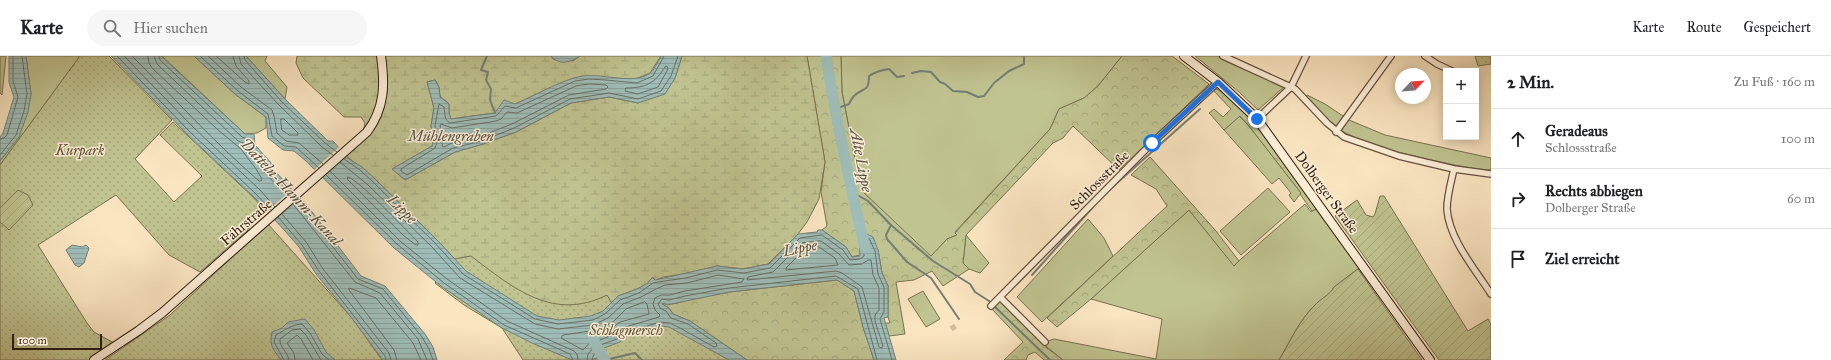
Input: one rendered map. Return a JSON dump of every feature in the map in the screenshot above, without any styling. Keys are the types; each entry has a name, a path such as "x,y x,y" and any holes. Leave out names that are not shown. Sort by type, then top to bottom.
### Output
{"main road":[{"name":"Fährstraße","path":"94,360 138,332 158,316 300,192 370,128 381,105 384,89 381,56"},
{"name":"Dolberger Straße","path":"1184,56 1218,82 1257,119 1430,360"}],"street":[{"path":"1223,56 1295,89 1336,132 1362,144 1390,154 1454,169 1491,174"},
{"path":"1257,119 1291,87 1306,56"},
{"path":"1336,132 1391,56"},
{"path":"1425,56 1446,68"},
{"name":"Schlossstraße","path":"993,304 1152,143 1218,82"},
{"path":"1454,169 1448,199 1450,226 1458,243 1491,294"},
{"path":"1000,297 1045,342"}],"green space":[{"path":"0,56 6,56 2,95 0,93"},
{"path":"26,56 80,56 0,165 0,161 19,137 31,94"},
{"name":"Kurpark","path":"80,56 109,56 172,120 135,159 174,202 202,176 160,135 173,122 266,211 251,225 247,231 200,272 169,255 116,195 38,245 87,323 94,332 114,343 89,360 0,360 0,165"},
{"path":"162,56 194,56 235,94 266,117 266,128 257,133 245,134"},
{"path":"246,56 267,56 265,61 287,87 285,99"},
{"path":"297,56 378,56 380,78 379,96 370,122 363,132 365,123 361,117 344,117 303,78 296,63"},
{"path":"384,56 551,56 553,59 573,61 580,56 661,56 650,73 636,79 574,78 495,113 451,119 449,104 440,96 439,87 435,80 427,82 434,108 431,126 434,139 432,146 393,169 405,180 455,152 516,132 571,103 609,97 638,103 675,78 682,56 807,56 825,162 819,199 807,222 798,234 768,264 743,269 717,266 686,274 663,277 618,296 603,311 576,319 466,271 374,178 345,155 384,106 387,93 387,78"},
{"path":"807,56 841,56 842,92 858,175 863,192 931,256 947,239 957,235 955,233 1050,129 1059,109 1084,98 1098,86 1122,56 1172,56 1209,84 1119,170 1073,126 1063,138 1053,143 966,235 963,263 969,269 943,286 932,271 914,280 896,282 905,334 889,336 885,323 890,323 888,317 888,286 882,273 878,250 852,257 846,247 822,230 827,226 821,192 825,162"},
{"path":"841,56 1122,56 1098,86 1084,98 1059,109 1050,129 955,232 957,235 947,239 931,257 863,192 858,175 842,92"},
{"path":"1195,56 1217,56 1285,86 1258,110 1239,92"},
{"path":"1475,56 1491,56 1491,64 1478,66"},
{"path":"1217,89 1244,111 1284,161 1316,209 1312,211 1300,194 1301,193 1240,116 1224,130 1209,113 1214,109 1223,117 1231,109 1213,90"},
{"path":"1307,95 1325,104 1349,120 1385,135 1491,158 1491,170 1431,160 1386,149 1365,142 1333,125 1306,96"},
{"path":"1239,116 1249,126 1301,193 1294,202 1289,195 1291,193 1279,178 1272,184 1224,130"},
{"path":"1150,157 1216,231 1239,261 1234,266 1189,210 1091,299 1057,327 1047,318 1167,206 1156,189 1131,175"},
{"path":"1268,188 1290,212 1241,255 1220,231"},
{"path":"18,190 28,195 33,205 9,230 0,222 0,208"},
{"path":"1380,196 1384,196 1468,331 1488,319 1491,324 1491,360 1439,360 1335,216 1357,200 1366,215 1373,217"},
{"path":"1305,204 1311,212 1316,209 1359,268 1334,287 1333,290 1309,312 1299,325 1279,360 1063,360 1042,343 1054,339 1156,359 1162,319 1091,299 1189,210 1234,265"},
{"path":"1088,219 1104,238 1113,256 1042,322 1017,297"},
{"path":"268,224 352,318 382,360 105,360 170,315"},
{"path":"966,235 989,263 980,273 969,269 963,263"},
{"name":"Schlagmersch","path":"471,256 518,290 534,298 551,303 569,305 587,302 607,295 611,302 630,297 737,360 523,360 502,328 464,305 435,283 454,259"},
{"path":"1358,269 1422,360 1279,360 1299,325 1309,312 1334,287"},
{"path":"837,280 854,291 863,327 874,360 747,360 690,321 673,314 669,308 662,304 677,303 729,292"},
{"path":"923,291 940,319 926,327 908,299"},
{"path":"999,301 1047,348 1063,360 1044,360 1035,352 1028,355 1026,360 1004,360 1023,342 991,308"}],"water":[{"path":"9,56 26,56 31,94 28,112 19,137 0,161 0,137 3,133 14,97 9,82"},
{"name":"Datteln-Hamm-Kanal","path":"111,56 161,56 245,134 254,134 255,145 272,164 271,167 306,204 361,276 385,286 425,334 433,347 437,360 383,360 316,274 299,247 285,231 254,197 187,134"},
{"path":"194,56 246,56 285,99 328,141 333,141 349,159 362,167 374,178 466,271 537,316 559,320 591,316 603,311 618,296 637,289 648,283 653,277 655,280 717,266 743,269 769,264 798,234 817,232 818,230 822,230 846,247 852,257 860,256 859,234 863,232 873,237 878,250 882,273 888,286 888,317 884,318 896,360 874,360 863,327 854,291 837,280 729,292 667,305 664,303 662,304 669,308 673,314 690,321 747,360 729,360 669,327 661,326 625,336 620,342 604,348 597,358 592,360 572,360 532,343 502,328 441,286 394,248 306,161 294,151 283,150 268,138 266,117 235,94"},
{"path":"551,56 580,56 573,60 561,62"},
{"name":"Mühlengraben","path":"661,56 682,56 675,78 665,94 638,103 609,97 571,103 516,132 455,152 405,180 392,169 432,146 434,139 431,126 434,108 427,82 435,80 439,87 440,97 449,104 451,119 495,113 504,100 515,104 552,87 583,76 632,79 641,77 651,73"},
{"path":"72,245 82,247 86,245 89,248 84,263 79,267 75,265 66,250"},
{"path":"305,319 314,330 326,352 335,360 281,360 271,344 272,332 282,328 288,322"}],"pier":[{"path":"340,146 348,154 321,178 313,171"},
{"path":"294,188 301,196 272,220 265,213"}],"waterway":[{"path":"487,56 481,70 488,72 486,80 491,89 490,100 495,113"},
{"name":"Alte Lippe","path":"826,56 834,104 865,248"},
{"path":"912,73 921,71 931,72 940,82 945,84 953,91 967,92 978,97 984,96 994,83 1009,71 1024,64 1024,56"},
{"path":"835,109 849,104 857,93 867,87 869,76 874,73 889,69 897,77 904,76"},
{"path":"1108,191 1200,109"},
{"path":"852,192 868,201 891,225 933,261 970,284 975,292 989,301 1050,360"},
{"path":"1032,275 1093,207"},
{"path":"891,225 886,235 887,239 907,262 931,278 959,319"},
{"name":"Lippe","path":"593,340 605,360"},
{"path":"605,360 635,353 642,360"}],"tunnel":[{"path":"951,329 957,325"}],"route":[{"path":"1152,143 1218,82 1257,119"}]}
